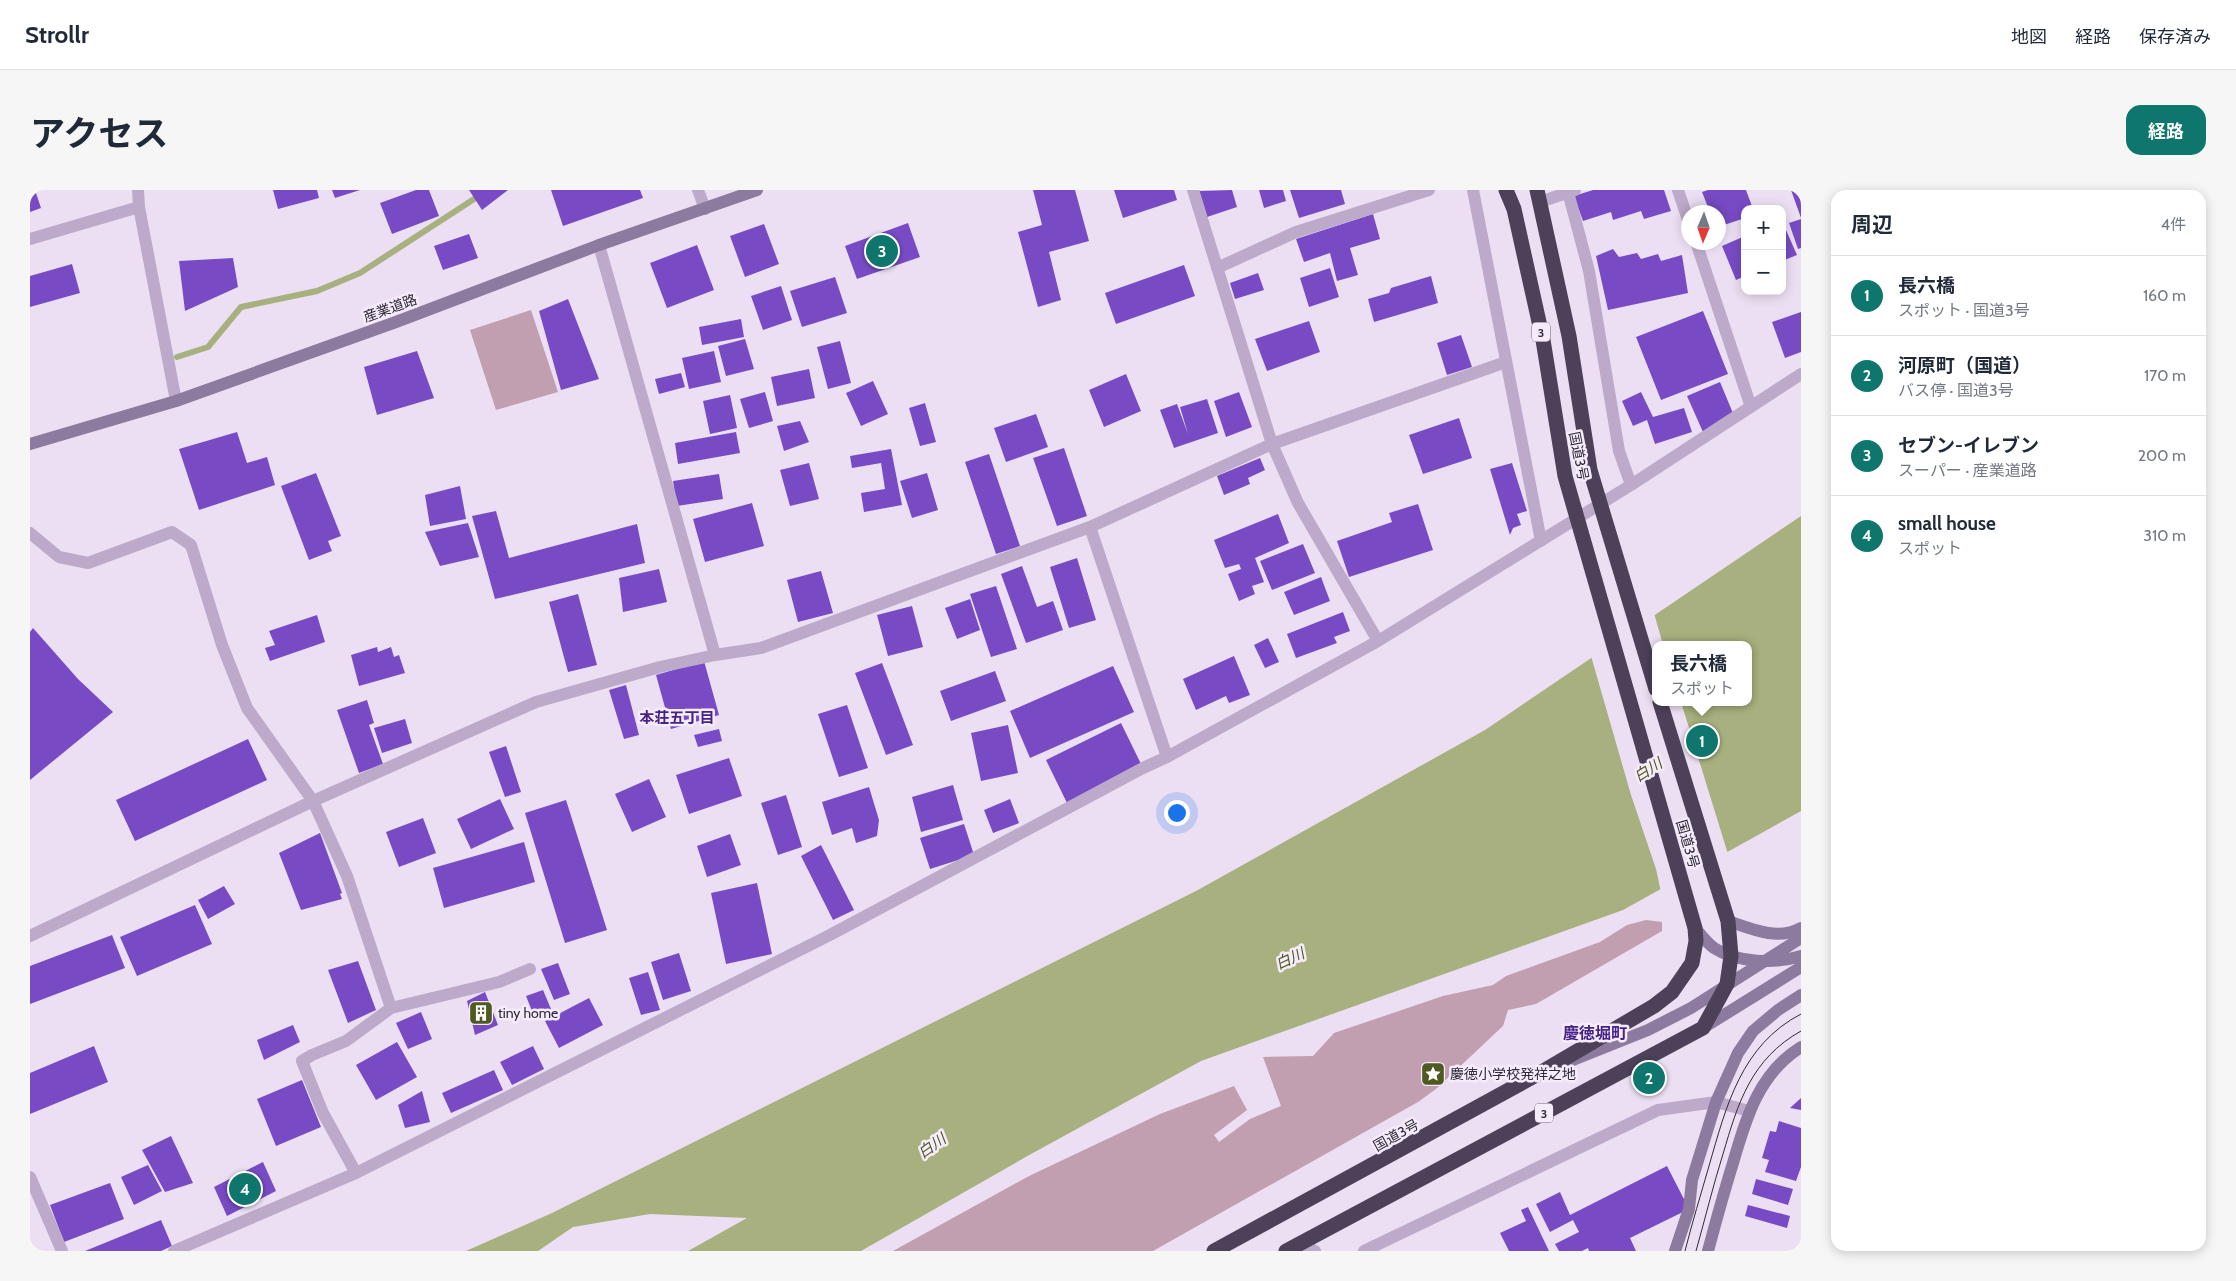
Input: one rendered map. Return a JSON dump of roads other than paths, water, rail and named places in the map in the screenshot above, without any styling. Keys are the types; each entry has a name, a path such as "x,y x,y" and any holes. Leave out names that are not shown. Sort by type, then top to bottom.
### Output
{"highway":[{"name":"国道3号","path":"1214,1251 1540,1074 1654,1006 1672,992 1692,963 1698,936 1565,476 1543,340 1514,209 1506,190"},
{"name":"国道3号","path":"1538,196 1569,336 1590,470 1610,543 1652,676"},
{"name":"国道3号","path":"1661,706 1728,921 1731,956 1727,984 1703,1028"},
{"name":"3","path":"1286,1251 1298,1247 1703,1028"}],"street":[{"path":"138,190 139,208 176,401"},
{"path":"698,190 705,209"},
{"name":"産業道路","path":"30,444 176,401 396,322 600,245 757,190"},
{"path":"1193,190 1272,444 1298,503 1378,641"},
{"path":"1217,268 1296,232 1428,190"},
{"path":"1473,190 1541,541"},
{"path":"1678,190 1683,205"},
{"path":"1538,196 1571,191 1589,271 1619,451 1631,485"},
{"path":"30,239 139,208"},
{"path":"600,245 715,654"},
{"path":"1699,250 1751,407"},
{"path":"30,936 313,800 536,702 660,667 715,654 761,648 1090,527 1272,444 1506,362"},
{"path":"174,1251 356,1172 828,936 1134,772 1167,757 1378,641 1600,505 1801,374"},
{"path":"1090,527 1167,757"},
{"path":"30,533 59,557 88,563 172,532 191,545 222,645 247,708 313,800 347,876 391,1008"},
{"path":"1728,921 1767,933 1794,932 1801,928"},
{"path":"1698,936 1714,948 1731,956 1766,960 1801,956"},
{"path":"1540,1074 1648,1030 1692,1008 1801,938"},
{"path":"1703,1028 1801,967"},
{"path":"356,1172 323,1113 302,1061 346,1041 391,1008 499,982 530,968"},
{"path":"1674,1251 1689,1209 1692,1180 1716,1102 1738,1053 1753,1030 1801,995"},
{"path":"1708,1251 1748,1112 1769,1076 1786,1057 1801,1047"},
{"path":"1364,1251 1658,1110 1716,1102 1748,1112"},
{"path":"30,1177 62,1251"},
{"path":"1298,1247 1315,1251"}],"water":[{"name":"白川","path":"1801,516 1801,811 1623,910 1201,1061 1031,1154 861,1251 688,1251 747,1218 650,1214 573,1227 538,1251 466,1251 552,1213 1196,891 1485,730"}],"waterway":[{"path":"177,357 208,347 241,307 317,291 360,273 488,190"}],"tram line":[{"path":"1685,1251 1722,1122 1739,1080 1750,1060 1764,1043 1781,1027 1801,1014"},
{"path":"1696,1251 1719,1166 1741,1100 1758,1069 1770,1055 1784,1042 1801,1031"}],"place":[{"name":"セブン-イレブン","path":"882,251"},
{"name":"長六橋","path":"1702,741"},
{"name":"tiny home","path":"481,1013"},
{"name":"慶徳小学校発祥之地","path":"1433,1074"},
{"name":"河原町（国道）","path":"1649,1078"},
{"name":"small house","path":"245,1189"}],"district":[{"name":"本荘五丁目","path":"677,718"},
{"name":"慶徳堀町","path":"1595,1033"}]}
